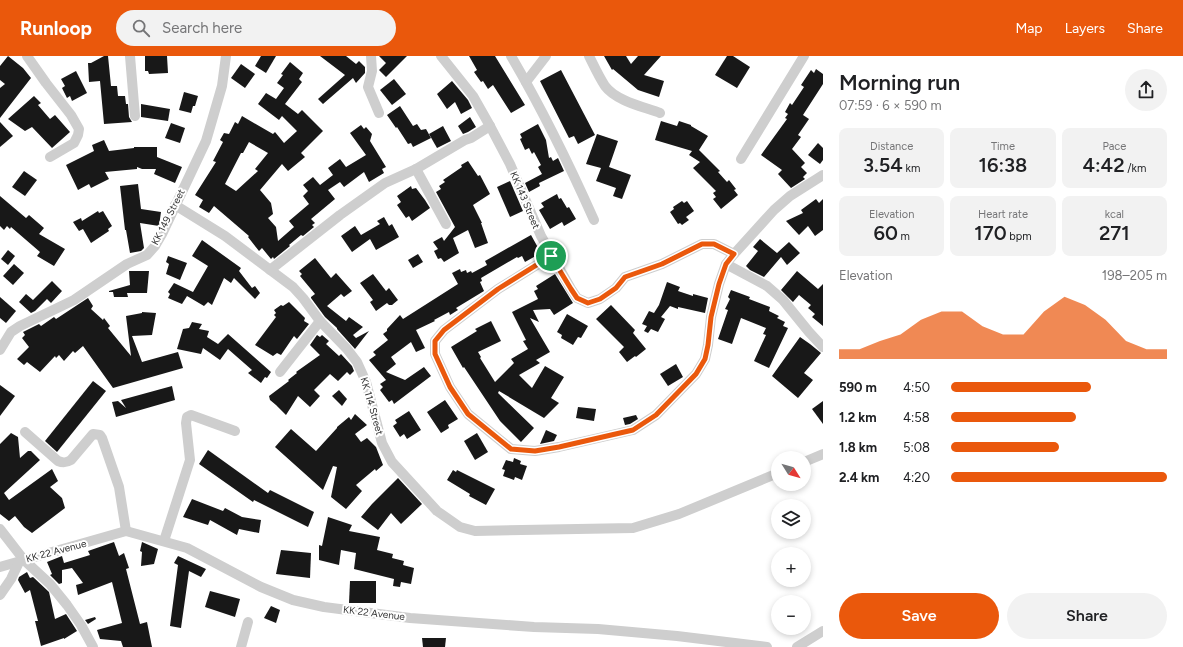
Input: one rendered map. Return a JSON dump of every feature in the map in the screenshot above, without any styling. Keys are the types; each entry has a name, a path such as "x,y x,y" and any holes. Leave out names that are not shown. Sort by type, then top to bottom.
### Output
{"street":[{"path":"27,56 71,115 79,129 74,143 50,157"},
{"path":"130,56 135,116"},
{"name":"KK 149 Street","path":"0,350 11,332 20,326 74,300 127,264 147,255 155,246 206,141 222,86 226,56"},
{"path":"371,56 372,71 368,88 379,112"},
{"name":"KK 143 Street","path":"441,56 473,96 490,126 510,164 551,256 577,298 588,303 600,299 616,288 625,277 662,264 702,244 714,244 734,254"},
{"path":"511,56 571,170 594,220"},
{"path":"526,82 546,56"},
{"path":"589,56 606,87 614,94 632,104 660,113"},
{"path":"741,159 804,56"},
{"path":"270,270 340,215 386,183 416,169 490,126"},
{"path":"416,169 446,224"},
{"path":"551,256 498,289 444,330 435,341 435,354 450,387 468,414 511,449 535,451 633,430 656,415 696,374 705,359 711,317 719,284 726,264 774,210 790,196 823,175"},
{"name":"KK 114 Street","path":"175,205 225,236 293,288 303,298 320,321 347,349 357,362 366,382 382,443 392,462 437,511 460,527 475,531 633,528 679,514 771,476"},
{"path":"726,264 767,286 782,300 823,347"},
{"path":"280,372 320,321"},
{"path":"164,541 190,460 186,424 187,417 191,414 235,431"},
{"path":"25,432 58,461 63,463 71,460 93,434 100,435 119,487 126,531"},
{"path":"811,459 823,454"},
{"path":"0,529 21,561 50,584 67,605 81,625 93,647"},
{"name":"KK 22 Avenue","path":"0,567 126,531 187,548 260,587 293,600 324,607 410,618 534,627 598,629 677,636 766,647"},
{"path":"0,595 21,561"},
{"path":"241,647 248,622"},
{"path":"797,647 823,631"},
{"path":"809,640 823,638"}],"building":[{"path":"8,56 23,68 31,78 0,118 0,88 5,84 0,80 0,66"},
{"path":"104,56 108,56 111,86 117,86 118,96 125,96 126,104 128,104 129,117 132,122 104,124 100,81 89,82 88,63 91,63"},
{"path":"145,56 167,56 168,73 149,74 148,71 145,71"},
{"path":"261,56 276,56 266,73 255,66"},
{"path":"320,56 346,56 356,64 359,61 365,67 365,73 356,83 353,78 323,104 318,99 345,75"},
{"path":"379,56 407,56 386,77 379,70 386,63"},
{"path":"469,56 495,56 525,105 511,113 493,85 488,89 483,81 481,82 474,72 477,70"},
{"path":"604,56 626,56 631,64 638,56 661,56 644,75 664,81 659,97 638,90 613,69 612,70"},
{"path":"727,56 733,56 750,67 737,88 715,75"},
{"path":"290,62 303,73 299,79 302,82 285,104 298,114 302,110 323,131 301,153 305,157 288,171 282,164 260,190 271,203 273,214 268,218 276,227 278,241 294,227 289,221 309,204 303,196 308,191 303,185 313,177 320,185 333,175 328,168 340,159 346,167 366,155 350,133 361,125 364,129 366,127 372,134 370,141 386,167 382,169 384,173 369,182 364,172 344,187 340,182 328,190 335,199 311,219 315,223 312,225 314,227 303,236 301,235 274,259 273,257 271,259 262,248 259,251 248,237 249,236 214,206 209,213 199,207 203,200 195,195 216,162 213,161 223,142 220,140 224,133 229,134 235,122 238,124 242,116 273,134 275,132 284,143 297,131 282,116 279,120 258,104 266,93 276,99 284,88 277,83 283,75 281,74","holes":["249,142 268,153 255,169 258,171 236,191 225,184 241,153 243,153"]},
{"path":"241,64 255,74 245,88 231,78"},
{"path":"816,69 823,74 823,84 803,115 809,119 798,135 801,137 792,149 805,163 801,167 807,173 803,177 805,179 791,188 778,174 782,170 761,155 787,119 785,118 788,114 785,112 790,103 792,105 804,87 801,85 811,70 814,73"},
{"path":"561,70 595,135 578,144 574,136 569,138 540,81"},
{"path":"76,71 87,93 72,101 70,96 67,98 62,88 65,86 61,79"},
{"path":"394,79 406,94 392,105 380,90"},
{"path":"452,81 468,100 472,108 461,114 455,102 447,109 437,94"},
{"path":"184,92 198,96 191,113 179,110"},
{"path":"34,96 41,103 38,105 50,119 55,115 70,132 52,148 32,127 25,131 8,119"},
{"path":"141,104 170,109 168,121 141,117"},
{"path":"400,106 413,126 417,124 421,130 426,129 431,138 413,147 411,143 408,144 387,115"},
{"path":"470,117 476,127 463,134 458,126"},
{"path":"661,121 677,126 679,121 691,125 708,136 699,150 720,171 718,172 727,182 729,180 736,189 734,190 738,195 721,209 713,199 716,197 713,193 716,191 693,168 700,162 689,155 692,151 655,140"},
{"path":"0,122 13,136 0,147"},
{"path":"171,123 185,128 180,143 165,138"},
{"path":"538,124 546,140 549,158 551,157 553,161 558,158 564,171 539,183 540,186 529,192 525,183 542,174 538,167 541,165 534,152 532,154 529,148 525,150 520,139 522,138 520,134"},
{"path":"443,126 451,141 437,148 429,134"},
{"path":"597,134 618,141 609,167 631,175 622,199 613,196 616,188 596,181 601,168 586,164"},
{"path":"104,140 109,151 134,147 157,147 157,157 182,167 175,183 154,174 156,169 142,169 137,167 137,169 105,172 109,179 91,188 89,184 78,190 66,165 94,151 92,145"},
{"path":"818,143 823,148 823,160 820,164 808,155"},
{"path":"468,161 478,176 480,175 490,194 473,205 482,223 488,243 475,248 468,230 453,238 459,253 444,262 441,258 438,259 434,251 438,249 433,242 442,237 444,241 455,227 436,192 441,189 439,186 445,182 443,180"},
{"path":"24,171 37,180 25,196 12,187"},
{"path":"510,181 523,211 510,217 497,187"},
{"path":"138,184 141,209 161,212 159,226 140,223 144,248 141,251 130,253 125,230 120,186"},
{"path":"411,186 412,189 416,188 430,208 412,221 409,216 406,218 397,205 401,202 397,196"},
{"path":"557,194 559,199 561,198 567,208 569,207 576,219 564,226 562,222 550,229 539,210 544,207 541,203"},
{"path":"0,196 26,218 29,215 44,228 39,234 65,249 54,266 37,256 40,252 11,227 10,229 7,226 4,230 0,226"},
{"path":"816,199 819,203 823,199 823,230 815,236 808,226 799,235 786,221 803,213 801,210"},
{"path":"682,201 684,203 687,201 694,211 686,217 689,220 682,225 680,223 678,224 670,212 674,209 673,207"},
{"path":"98,211 99,213 103,211 112,226 108,229 109,231 91,243 83,229 79,231 73,222 81,218 82,221"},
{"path":"384,217 389,226 392,224 399,237 376,250 370,239 352,252 341,236 355,226 361,235 380,224 377,221"},
{"path":"531,235 541,253 525,262 522,256 517,257 481,278 482,281 480,282 484,291 456,308 458,310 450,315 449,312 416,330 425,348 416,352 411,342 391,357 396,364 386,372 405,380 424,367 431,376 394,404 392,400 389,402 380,390 383,387 380,384 386,380 369,360 376,355 373,352 388,340 383,334 387,331 387,329 400,315 403,319 458,284 452,273 460,269 461,272 466,270 467,273 471,271 472,273 487,265 485,261"},
{"path":"760,239 777,253 789,242 800,253 787,265 781,257 764,277 750,270 746,266 758,251 753,247"},
{"path":"202,240 241,268 239,271 252,288 255,286 260,293 255,299 234,278 231,283 224,278 212,305 208,302 204,306 187,296 182,304 168,298 170,294 168,292 174,283 193,292 208,266 192,256"},
{"path":"8,250 15,256 8,265 1,259"},
{"path":"418,254 423,262 413,268 408,260"},
{"path":"168,256 187,263 180,280 166,274 169,264 166,262"},
{"path":"315,258 331,278 336,273 352,291 344,297 341,294 327,306 346,321 349,317 363,327 353,335 356,338 369,331 355,349 337,328 325,317 311,298 315,294 300,276 302,274 299,271"},
{"path":"14,264 24,273 13,285 3,276"},
{"path":"129,271 149,271 147,293 127,293 128,297 114,297 113,292 109,291 130,285"},
{"path":"797,271 818,289 823,284 823,326 812,317 815,314 808,308 811,305 799,295 793,302 781,290"},
{"path":"373,274 386,291 389,288 398,300 392,305 387,303 376,311 370,302 373,300 360,283"},
{"path":"555,274 573,303 554,315 550,309 533,310 539,322 530,318 550,352 536,360 540,363 519,375 532,388 545,366 564,377 551,398 559,403 544,418 499,391 498,393 534,428 521,442 500,421 464,367 463,368 451,347 477,331 475,329 491,321 501,341 478,352 481,357 480,358 495,382 514,363 511,359 528,349 523,341 526,340 512,312 538,299 534,291 538,289 536,286"},
{"path":"52,281 62,291 51,303 47,299 31,313 19,302 26,294 33,300"},
{"path":"667,282 680,287 678,291 693,296 693,294 708,298 705,313 678,307 678,309 670,306 661,317 665,319 658,332 651,329 648,333 644,331 647,326 642,324 649,311 654,313 659,305"},
{"path":"731,290 770,307 769,311 779,316 777,318 785,322 783,326 788,328 769,368 754,361 766,335 763,334 766,328 741,318 732,344 718,339 728,310 725,309 730,299 728,297"},
{"path":"0,297 16,311 6,323 0,318"},
{"path":"88,298 93,306 91,309 103,320 104,318 110,326 108,328 131,356 126,316 142,312 156,313 152,335 132,336 142,362 178,352 183,368 113,388 83,346 75,353 73,351 64,361 59,355 56,358 55,356 40,372 27,362 24,365 17,359 29,347 22,338 25,335 23,332 39,324 41,326 54,317 56,319"},
{"path":"289,302 305,318 304,321 309,324 297,339 294,336 281,355 277,353 273,356 255,345 276,317 274,315 276,313 274,310"},
{"path":"611,305 635,330 633,333 646,349 627,362 619,352 624,347 596,319"},
{"path":"567,314 588,326 581,338 578,337 573,345 561,338 562,335 557,332"},
{"path":"192,322 202,324 199,329 209,331 207,337 218,344 228,334 271,372 267,378 265,377 261,383 248,373 252,370 228,349 220,360 203,348 201,354 177,349 183,329 189,328"},
{"path":"317,335 320,337 322,335 329,341 326,344 339,356 341,354 352,366 354,371 350,375 347,372 338,381 330,374 314,390 320,396 310,407 298,396 286,415 270,400 269,396 289,381 288,380 297,373 296,372 320,355 310,345"},
{"path":"800,337 821,353 804,373 813,380 798,398 772,376"},
{"path":"676,364 683,377 668,386 660,374"},
{"path":"93,381 106,391 57,452 45,441"},
{"path":"0,385 15,396 0,416"},
{"path":"172,386 175,400 116,417 112,402 118,401 126,408 121,400"},
{"path":"339,390 347,399 342,406 332,396"},
{"path":"445,400 458,419 448,425 449,428 441,433 427,412"},
{"path":"823,401 823,424 812,409"},
{"path":"578,407 596,409 594,421 576,418"},
{"path":"409,411 421,430 407,439 404,434 400,437 393,426 397,423 395,420"},
{"path":"355,414 367,425 355,434 361,442 367,438 376,447 383,465 376,471 375,469 356,485 362,491 346,509 331,497 337,467 333,466 323,490 275,447 291,429 316,451 337,427 349,417 351,420"},
{"path":"636,415 638,419 625,425 623,418"},
{"path":"546,430 557,435 554,441 540,444"},
{"path":"11,433 18,437 20,458 28,451 31,451 40,460 4,493 9,500 52,469 58,481 50,487 62,498 65,508 32,533 24,527 15,516 9,521 0,514 0,444"},
{"path":"477,433 488,452 475,460 464,441"},
{"path":"208,450 268,493 270,490 314,512 308,527 254,500 253,502 199,464"},
{"path":"514,458 521,461 520,464 527,466 522,480 515,477 514,480 503,476 505,470 502,469 506,460 513,462"},
{"path":"453,470 456,472 457,470 495,489 486,505 469,496 470,494 447,480"},
{"path":"398,478 422,504 401,524 391,513 378,530 361,517"},
{"path":"192,499 223,511 225,508 242,517 261,520 259,533 239,529 237,535 210,520 208,525 183,517"},
{"path":"328,517 352,525 349,531 380,537 377,550 393,554 392,558 404,561 403,565 414,568 411,584 401,582 400,587 393,586 394,579 354,569 356,553 341,550 339,565 319,560 319,545 322,546"},
{"path":"114,542 119,556 124,553 129,568 126,569 140,624 147,622 152,647 123,647 121,641 100,639 97,630 122,623 112,582 78,595 76,585 83,583 72,568 62,570 62,583 59,584 50,575 52,574 47,562 62,556 64,563 90,555 88,551"},
{"path":"142,542 158,549 154,564 141,566 142,552 140,551"},
{"path":"281,550 311,553 310,578 276,574"},
{"path":"178,556 206,569 201,577 189,571 181,628 170,626 178,565 174,563"},
{"path":"27,572 30,578 33,577 49,592 55,619 66,614 77,631 64,639 41,646 35,621 38,621 30,590 25,593 18,580 19,577"},
{"path":"350,581 376,581 376,603 349,603"},
{"path":"210,591 240,599 235,617 205,607"},
{"path":"271,606 280,610 276,623 264,618"},
{"path":"95,617 96,619 88,624 85,620"},
{"path":"422,638 446,638 445,647 423,647"}],"route":[{"path":"702,244 714,244 734,254 726,264 719,284 711,317 705,359 696,374 656,415 633,430 535,451 511,449 490,434 468,414 450,387 435,354 435,341 444,330 498,289 551,256 577,298 588,303 600,299 616,288 625,277 662,264 702,244"}]}
